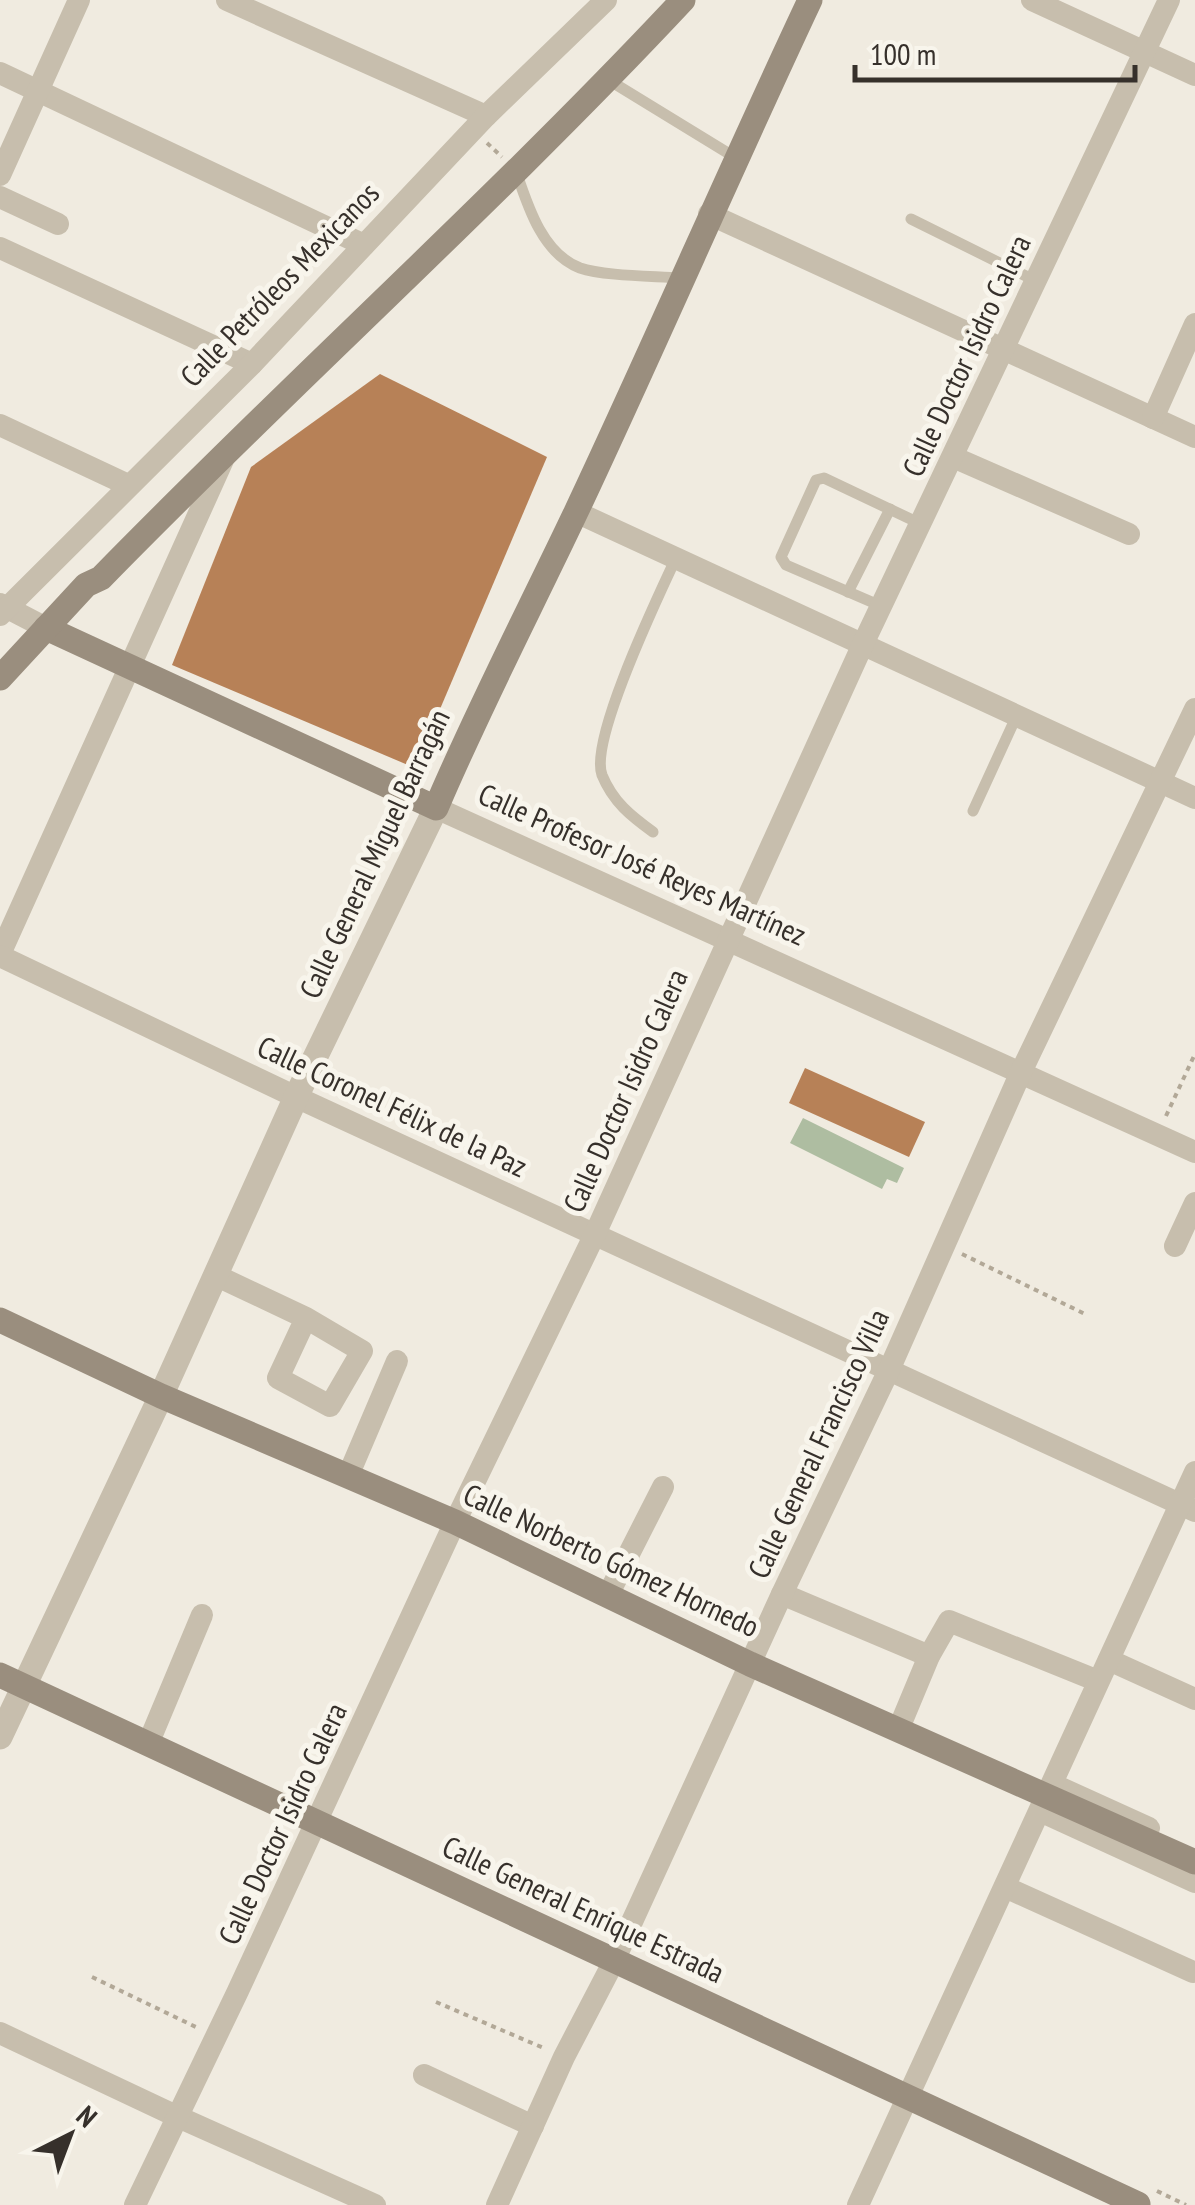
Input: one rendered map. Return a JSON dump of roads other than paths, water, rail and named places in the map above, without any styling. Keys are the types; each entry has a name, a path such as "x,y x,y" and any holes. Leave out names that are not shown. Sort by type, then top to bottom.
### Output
{"main road":[{"path":"0,678 99,596 101,578 228,448 404,283 683,0"},
{"name":"Calle General Miguel Barragán","path":"436,808 810,0"},
{"path":"0,691 16,683 54,632"},
{"name":"Calle Profesor José Reyes Martínez","path":"54,632 436,808"},
{"name":"Calle Norberto Gómez Hornedo","path":"0,1320 161,1396 455,1522 750,1664 1195,1862"},
{"name":"Calle General Enrique Estrada","path":"12,1681 1138,2204"}],"street":[{"path":"0,175 79,0"},
{"path":"227,0 479,123"},
{"path":"1032,0 1195,75"},
{"name":"Calle Doctor Isidro Calera","path":"135,2205 594,1234 863,644 1169,0"},
{"name":"Calle Petróleos Mexicanos","path":"2,609 252,364 479,123 604,1"},
{"path":"0,72 364,246"},
{"path":"0,198 58,224"},
{"path":"710,214 1195,437"},
{"path":"0,248 252,364"},
{"path":"1152,418 1195,324"},
{"path":"0,425 128,484"},
{"path":"0,955 228,448"},
{"path":"953,457 1129,534"},
{"path":"576,512 1195,798"},
{"name":"Calle Profesor José Reyes Martínez","path":"2,609 54,632"},
{"name":"Calle General Francisco Villa","path":"498,2205 889,1370 1021,1072 1195,709"},
{"name":"Calle Profesor José Reyes Martínez","path":"436,808 1158,1134 1192,1143"},
{"name":"Calle General Miguel Barragán","path":"0,1736 12,1681 161,1396 296,1096 436,808"},
{"name":"Calle Coronel Félix de la Paz","path":"0,955 1188,1508"},
{"path":"1175,1246 1195,1202"},
{"path":"215,1275 306,1318"},
{"path":"348,1476 397,1361"},
{"path":"858,2205 1104,1670 1188,1508 1195,1472"},
{"path":"608,1596 663,1487"},
{"path":"782,1594 929,1656"},
{"path":"148,1744 202,1615"},
{"path":"899,1728 929,1656 949,1621 1195,1699"},
{"name":"Calle Norberto Gómez Hornedo","path":"1046,1797 1195,1849"},
{"name":"Calle Norberto Gómez Hornedo","path":"1046,1797 1195,1882"},
{"path":"1005,1886 1193,1972"},
{"path":"0,2032 375,2205"},
{"path":"424,2075 533,2126"}],"lane":[{"path":"607,80 736,158"},
{"path":"516,170 532,220 560,254 579,268 680,278"},
{"path":"911,218 1036,281"},
{"path":"881,606 786,565 781,558 816,480 824,478 921,524"},
{"path":"848,592 890,510"},
{"path":"653,832 619,806 600,772 603,734 676,558"},
{"path":"973,811 1017,715"}]}
